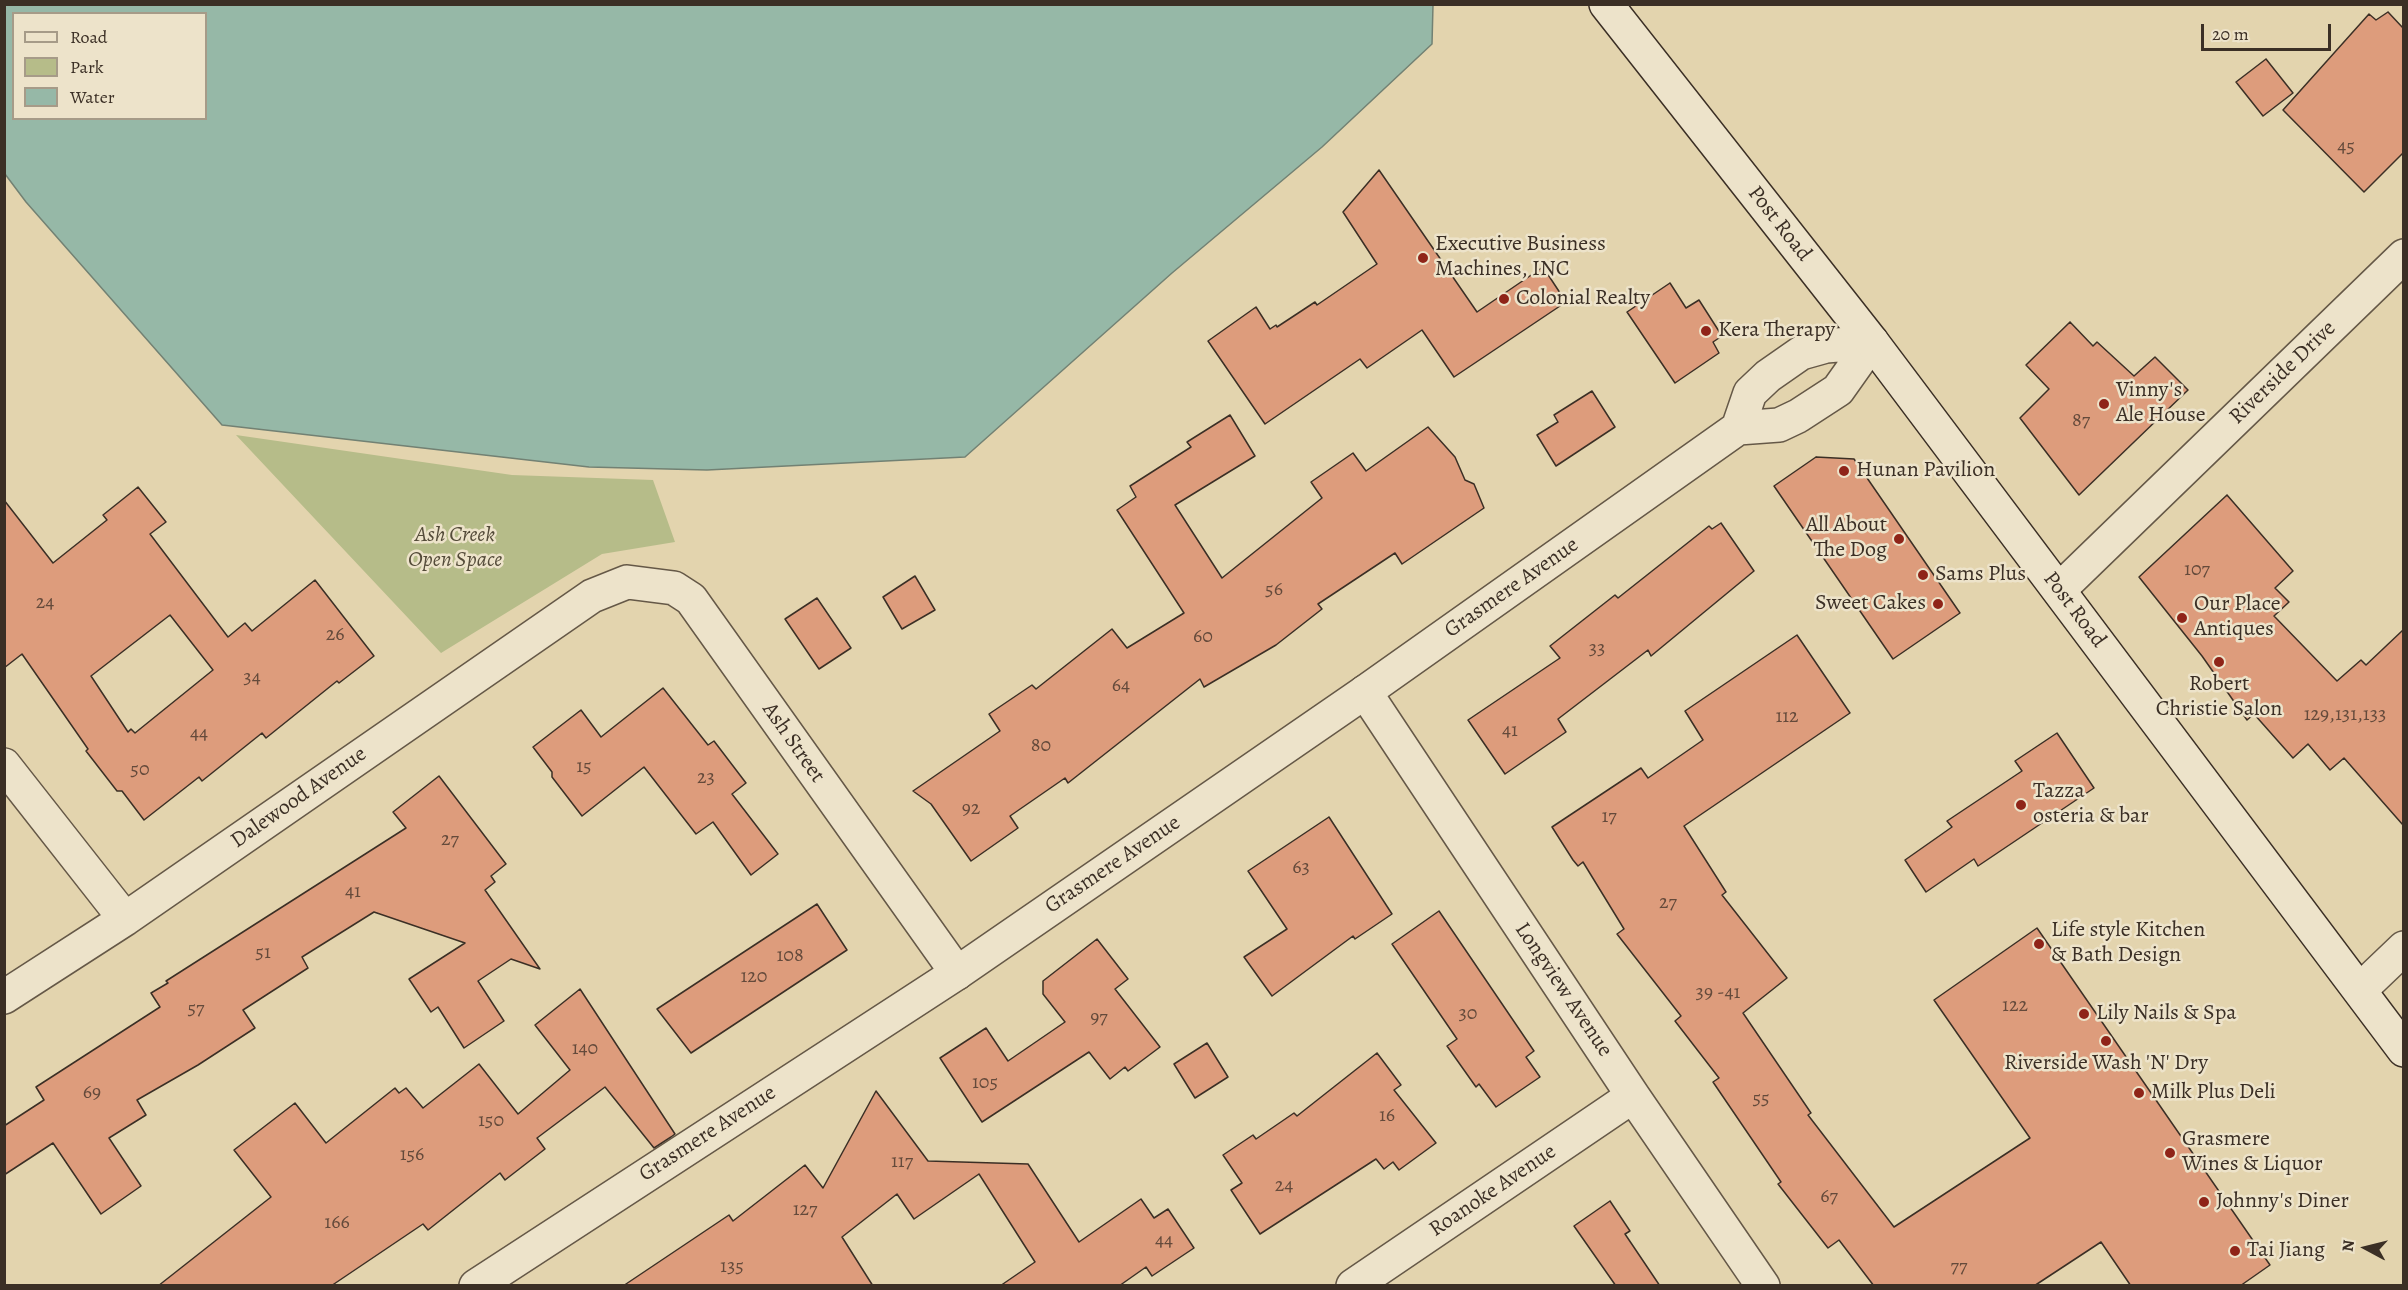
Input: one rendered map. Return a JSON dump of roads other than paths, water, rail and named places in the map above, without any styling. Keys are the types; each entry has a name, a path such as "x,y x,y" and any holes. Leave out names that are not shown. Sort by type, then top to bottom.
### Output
{"street":[{"name":"Post Road","path":"1606,4 1872,342 2403,1050"},
{"name":"Riverside Drive","path":"2059,590 2403,256"},
{"path":"1872,342 1838,390 1798,417 1779,425 1738,428 1750,393 1768,376 1802,353 1826,346 1872,342"},
{"name":"Grasmere Avenue","path":"476,1286 957,973 1365,692 1738,428"},
{"name":"Ash Street","path":"592,596 627,582 674,588 691,599 957,973"},
{"name":"Dalewood Avenue","path":"4,997 125,919 592,596"},
{"name":"Longview Avenue","path":"1365,692 1633,1096 1763,1286"},
{"path":"4,765 125,919"},
{"path":"2360,990 2403,948"},
{"name":"Roanoke Avenue","path":"1353,1286 1633,1096"}],"water":[{"path":"5,4 1433,4 1432,44 1322,147 1172,273 965,457 707,470 589,467 222,425 26,202 5,174"}],"place":[{"name":"Executive Business Machines, INC","path":"1423,258"},
{"name":"Colonial Realty","path":"1504,299"},
{"name":"Kera Therapy","path":"1706,331"},
{"name":"Vinny's Ale House","path":"2104,404"},
{"name":"Hunan Pavilion","path":"1844,471"},
{"name":"All About The Dog","path":"1899,539"},
{"name":"Sams Plus","path":"1923,575"},
{"name":"Sweet Cakes","path":"1938,604"},
{"name":"Our Place Antiques","path":"2182,618"},
{"name":"Robert Christie Salon","path":"2219,662"},
{"name":"Tazza osteria & bar","path":"2021,805"},
{"name":"Life style Kitchen & Bath Design","path":"2039,944"},
{"name":"Lily Nails & Spa","path":"2084,1014"},
{"name":"Riverside Wash 'N' Dry","path":"2106,1041"},
{"name":"Milk Plus Deli","path":"2139,1093"},
{"name":"Grasmere Wines & Liquor","path":"2170,1153"},
{"name":"Johnny's Diner","path":"2204,1202"},
{"name":"Tai Jiang","path":"2235,1251"}],"park label":[{"name":"Ash Creek Open Space","path":"455,548"}]}
